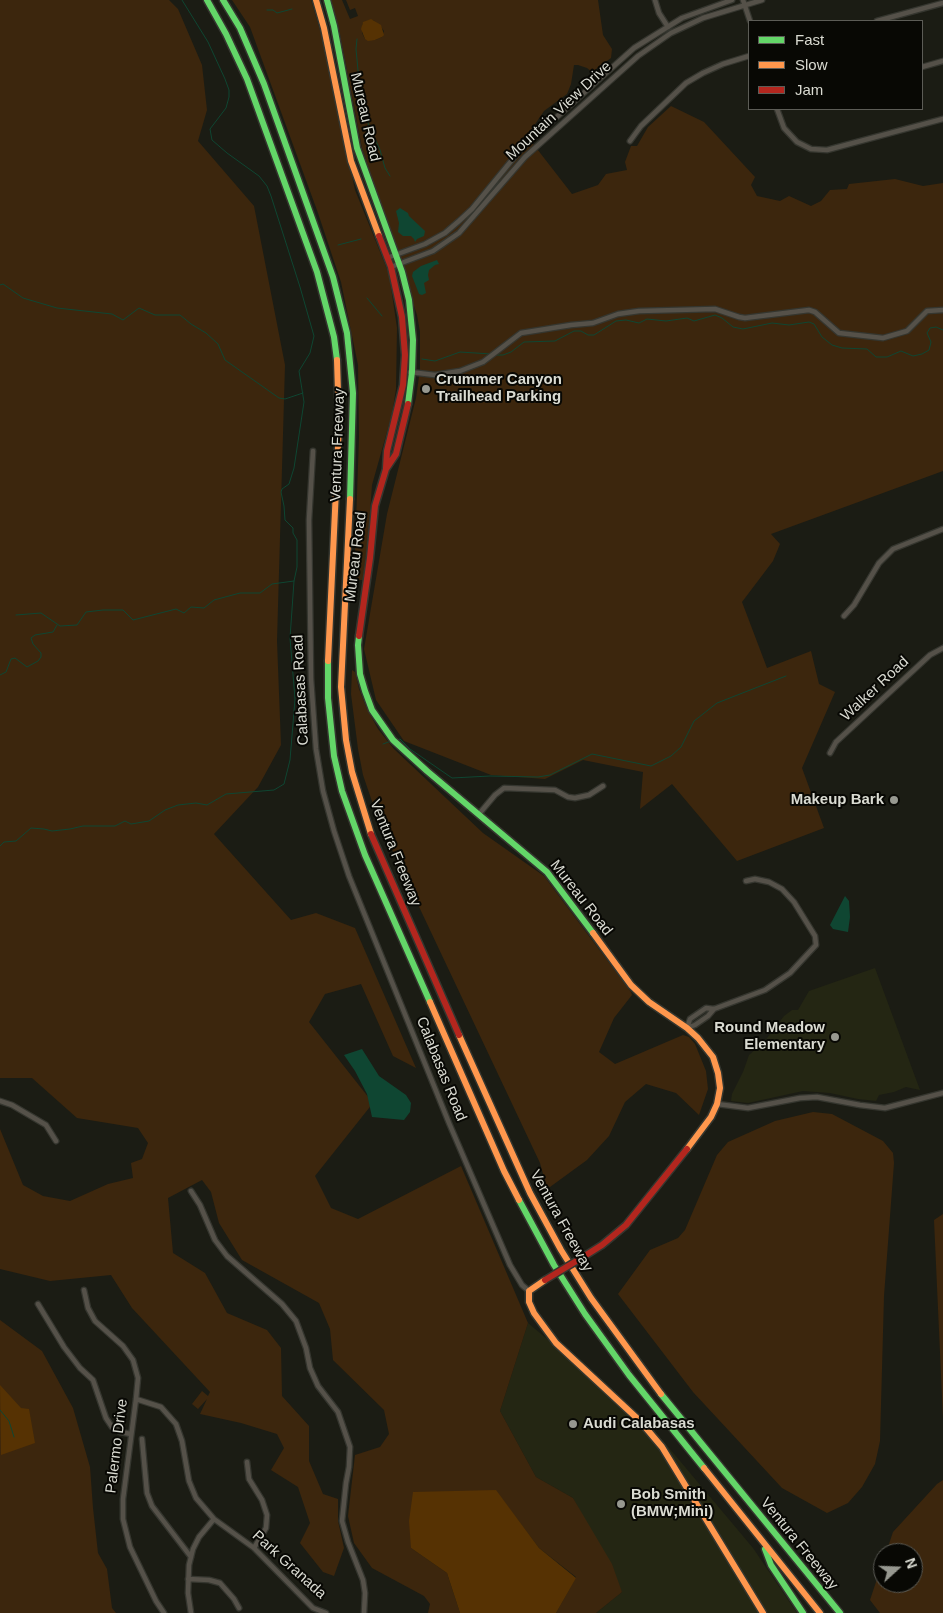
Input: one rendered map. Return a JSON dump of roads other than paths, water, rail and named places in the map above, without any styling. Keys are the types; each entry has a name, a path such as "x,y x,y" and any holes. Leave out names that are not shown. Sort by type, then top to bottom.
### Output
{"main road":[{"name":"Ventura Freeway","path":"207,0 226,34 247,79 317,272 334,337 338,367 339,425 328,698 334,756 342,792 352,822 368,863 504,1171 554,1265 585,1314 624,1368 762,1543 820,1613"},
{"name":"Ventura Freeway","path":"224,0 240,28 264,84 333,277 347,333 353,393 353,429 341,687 346,740 352,772 372,837 510,1152 561,1250 590,1298 640,1367 694,1436 840,1613"},
{"name":"Mureau Road","path":"316,0 324,28 349,153 391,267 402,318 405,355 400,404 387,451 386,470 375,506 370,558 358,631 358,660 365,691 372,710 394,740 547,872 636,990 663,1013 687,1028 707,1048 716,1066 720,1088 717,1104 711,1117 637,1212 612,1237 529,1291"},
{"name":"Mureau Road","path":"327,0 334,26 357,148 399,264 406,286 411,317 413,340 412,372 406,414 396,454 386,470"},
{"name":"Calabasas Road","path":"529,1291 529,1305 545,1330 573,1360 640,1421 662,1447 763,1613"},
{"path":"762,1543 771,1565 803,1613"}],"street":[{"path":"655,0 659,13 671,33"},
{"name":"Mountain View Drive","path":"388,258 434,239 459,221 521,149 634,48 682,18 732,0"},
{"name":"Mountain View Drive","path":"391,267 433,251 459,233 525,156 638,56 671,33 703,18 744,3 762,0"},
{"path":"744,3 750,20"},
{"path":"881,20 943,3"},
{"path":"630,140 641,126 686,83 723,64 748,56"},
{"path":"923,67 943,61"},
{"path":"777,110 784,128 796,142 810,149 827,150 943,119"},
{"path":"404,371 447,374 460,371 493,355 521,333 593,323 618,314 639,311 715,309 739,318 745,318 809,310 815,312 838,333 883,338 907,331 927,311 943,310"},
{"name":"Calabasas Road","path":"313,451 309,520 311,680 316,749 323,791 334,831 353,885 449,1123 510,1264 522,1285 529,1291"},
{"path":"844,616 854,605 879,563 893,549 943,529"},
{"name":"Walker Road","path":"830,753 836,742 930,655 943,648"},
{"path":"480,814 495,795 504,788 555,790 568,797 575,798 589,795 603,786"},
{"path":"687,1028 690,1019 706,1008 714,1009 765,990 790,973 816,945 815,936 794,902 782,888 769,882 754,879 746,881"},
{"path":"687,1028 708,1016 714,1009"},
{"path":"717,1104 748,1108 800,1098 818,1097 860,1106 886,1108 943,1093"},
{"path":"0,1101 12,1105 46,1125 56,1141"},
{"path":"191,1191 200,1204 215,1240 227,1256 282,1304 296,1321 318,1386 338,1412 350,1447 342,1520 348,1542 363,1580 365,1593 364,1613"},
{"name":"Palermo Drive","path":"84,1290 88,1308 95,1321 123,1346 133,1360 138,1378 122,1499 122,1518 130,1547 156,1601 164,1613"},
{"path":"38,1304 60,1341 80,1368 93,1380 106,1418 112,1427 120,1432 131,1434"},
{"name":"Park Granada","path":"136,1399 161,1407 176,1424 182,1441 189,1481 196,1498 214,1520 254,1548 313,1608 326,1613"},
{"path":"142,1439 147,1493 152,1506 191,1557"},
{"path":"247,1462 249,1479 262,1500 267,1515 266,1528 254,1548"},
{"path":"192,1613 188,1593 191,1557 199,1537 214,1520"},
{"path":"188,1579 209,1580 220,1583 239,1608"}],"waterway":[{"path":"0,846 4,842 16,841 31,828 52,831 83,826 115,826 125,821 131,824 149,821 165,810 178,805 196,803 207,805 226,794 274,790 284,784 290,760 295,699 290,638 294,581 297,567 297,540 293,533 293,528 285,520 281,492 289,484 294,468 304,402 299,371 310,353 314,336 267,186 259,176 212,140 210,129 226,108 229,90 208,42 182,0"},
{"path":"267,10 273,10 277,13 292,9"},
{"path":"357,39 356,49 361,102 385,168 390,176"},
{"path":"338,245 361,239"},
{"path":"0,285 3,284 23,298 57,308 112,314 123,320 139,308 155,315 180,315 218,344 225,360 279,398 285,399 303,393"},
{"path":"367,298 382,316"},
{"path":"495,355 511,352 524,342 555,341 574,331 594,335 616,321 626,320 639,323 647,319 666,321 687,318 694,321 715,315 733,327 743,329 772,323 789,325 809,322 814,324 822,337 832,345 842,348 867,349 876,357 887,357 901,351 913,356 922,354 929,350 931,342 927,333 930,328 936,327 943,330"},
{"path":"422,359 435,361 460,352 491,354"},
{"path":"16,615 41,613 60,626 77,625 86,612 123,610 133,620 176,609 184,613 191,607 204,608 214,600 240,593 260,593 272,584 294,581"},
{"path":"0,675 6,672 11,659 15,658 27,667 38,661 41,653 33,644 31,638 35,635 53,632 57,625"},
{"path":"397,740 400,739 410,749 452,778 490,776 538,777 550,775 592,754 651,766 671,756 681,747 694,721 717,703 786,676"},
{"path":"383,744 391,741"},
{"path":"0,1410 9,1421 14,1437"}],"place":[{"name":"Crummer Canyon Trailhead Parking","path":"426,389"},
{"name":"Makeup Bark","path":"894,800"},
{"name":"Round Meadow Elementary","path":"835,1037"},
{"name":"Audi Calabasas","path":"573,1424"},
{"name":"Bob Smith (BMW;Mini)","path":"621,1504"}]}
